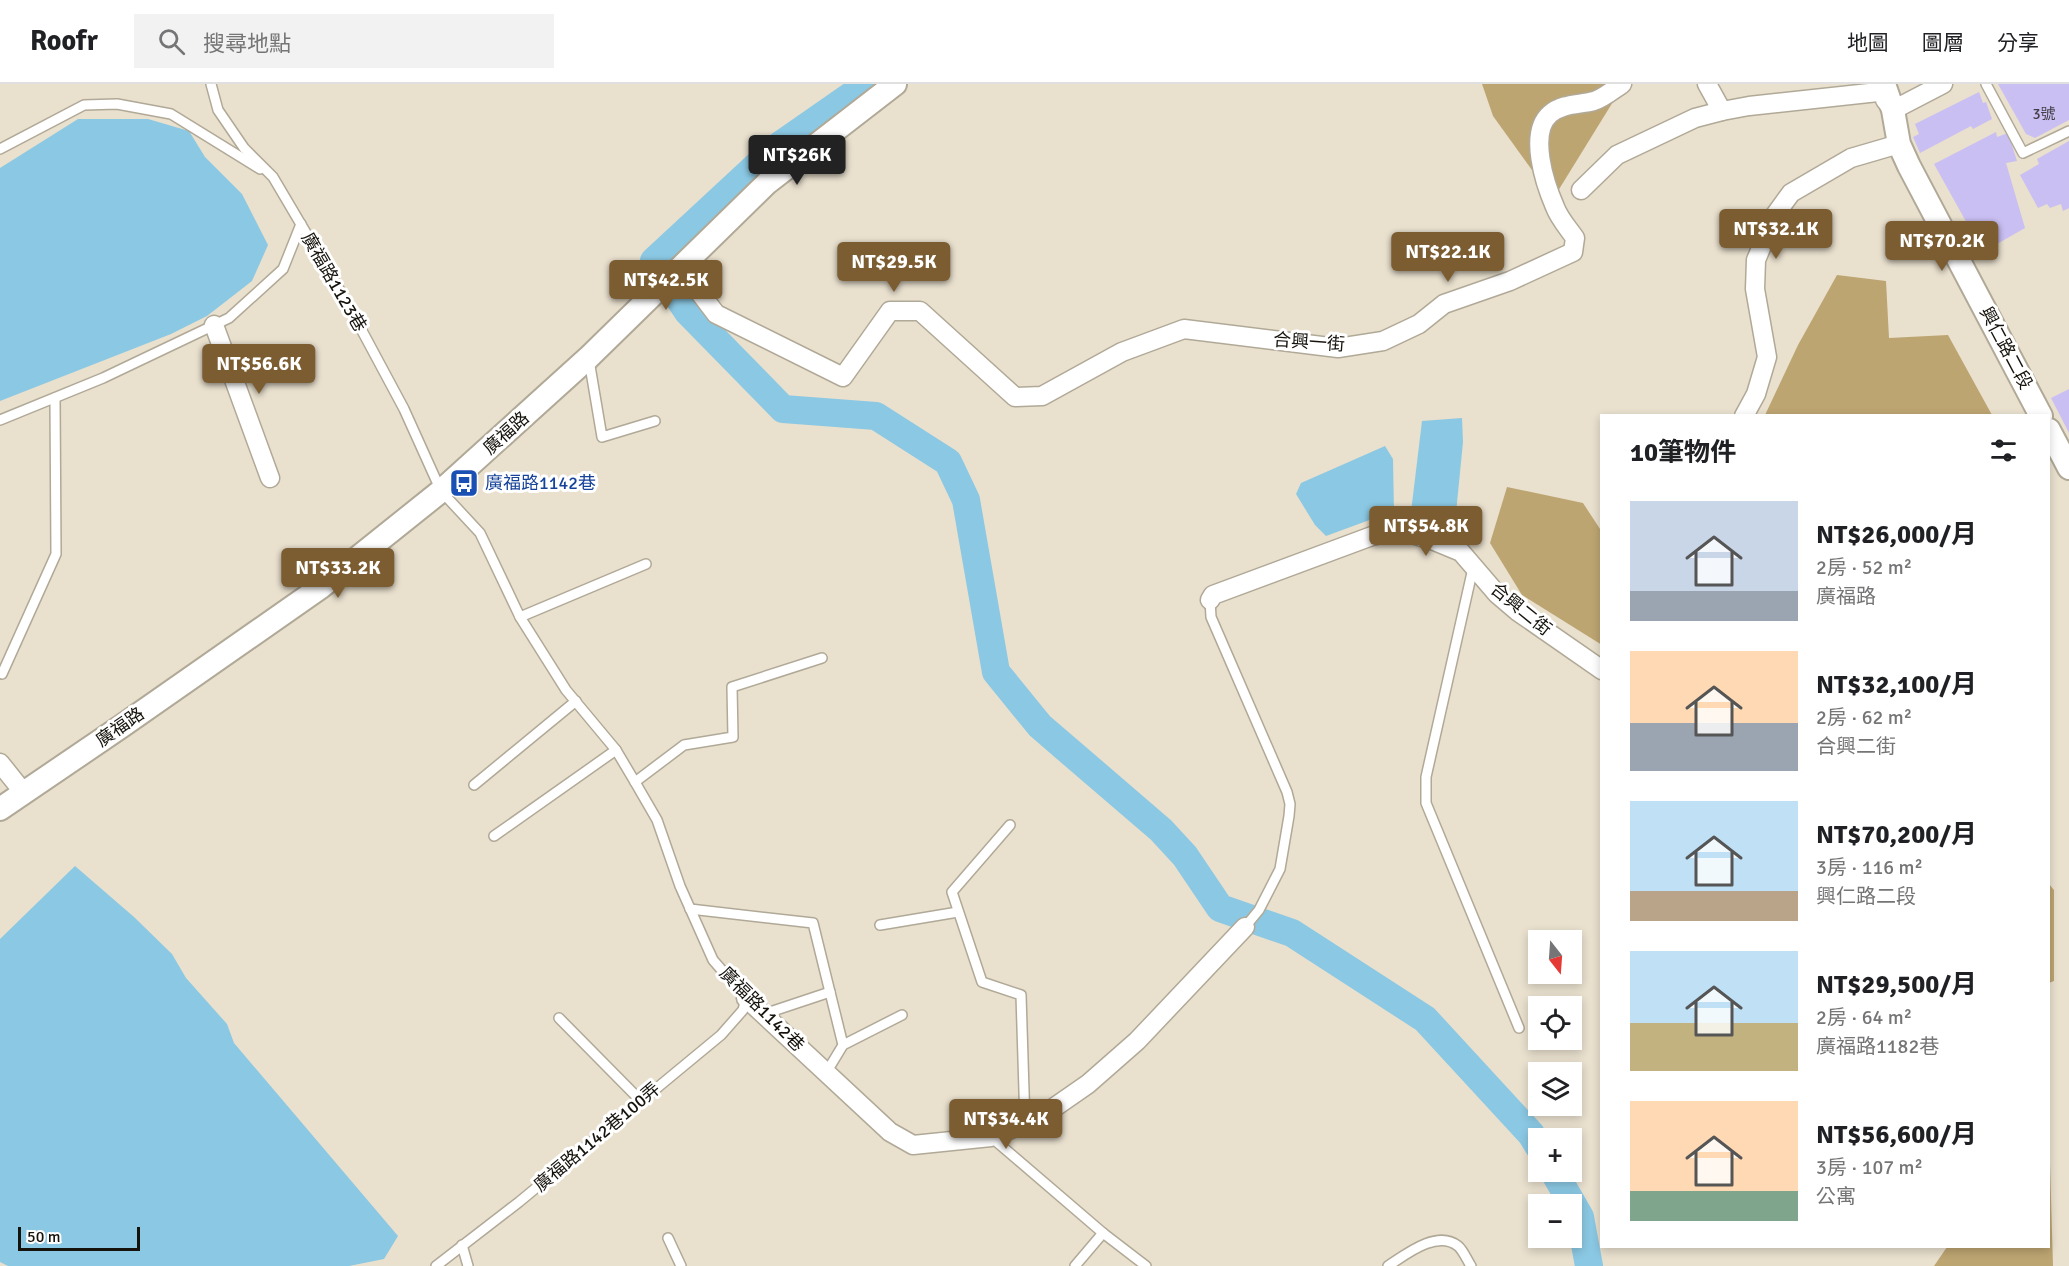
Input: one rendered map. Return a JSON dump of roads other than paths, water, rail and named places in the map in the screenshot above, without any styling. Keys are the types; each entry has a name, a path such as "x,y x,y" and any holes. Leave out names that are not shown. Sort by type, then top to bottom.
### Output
{"street":[{"name":"廣福路","path":"0,809 321,587 441,491 588,358 767,183 895,84"},
{"name":"合興一街","path":"680,268 716,314 843,377 890,311 920,311 1015,397 1042,396 1122,352 1184,329 1338,348 1383,341 1419,324 1444,304 1510,281 1573,252 1575,238 1555,208 1545,174 1539,150 1540,129 1550,114 1570,104 1596,101 1622,84"},
{"path":"1707,84 1722,111"},
{"path":"1893,110 1943,84"},
{"path":"1581,190 1617,155 1695,118 1749,106 1878,87"},
{"name":"興仁路二段","path":"1878,87 1893,110 1899,144 2040,414"},
{"path":"1745,414 1756,394 1767,357 1755,290 1756,260 1774,215 1791,193 1851,158 1899,144"},
{"path":"214,325 270,477"},
{"path":"2050,432 2069,468"},
{"name":"合興二街","path":"1210,600 1213,595 1372,536 1398,530 1461,552 1497,594 1517,611 1600,669"},
{"path":"0,763 24,793"},
{"name":"廣福路1142巷","path":"746,998 890,1132 913,1145 991,1137 1039,1118 1088,1084 1137,1041 1245,927"}],"lane":[{"name":"廣福路1123巷","path":"212,84 218,110 244,148 273,177 345,299 404,409 441,491"},
{"path":"1986,84 2024,153 2069,131"},
{"path":"0,149 84,105 117,104 171,114 273,177"},
{"path":"0,420 103,378 229,318 284,269 302,224"},
{"path":"588,358 602,437 655,421"},
{"path":"2,674 56,554 55,398"},
{"name":"廣福路1142巷","path":"441,491 480,533 520,616 566,690 616,750 657,820 680,886 713,960 746,998"},
{"path":"520,616 646,564"},
{"path":"1473,565 1426,777 1426,803 1520,1028"},
{"path":"1210,600 1211,617 1287,792 1290,804 1280,869 1259,910 1245,927"},
{"path":"635,782 684,745 733,737 732,687 822,658"},
{"path":"474,785 576,701"},
{"path":"494,836 616,750"},
{"path":"1010,825 952,892 982,982 1021,995 1026,1123"},
{"path":"690,909 813,923 843,1045"},
{"path":"880,925 958,912"},
{"path":"763,1014 830,992"},
{"name":"廣福路1142巷100弄","path":"436,1266 519,1202 721,1035 743,1010 746,998"},
{"path":"826,1073 843,1045 902,1016"},
{"path":"559,1018 641,1101"},
{"path":"991,1137 1103,1233 1146,1266"},
{"path":"1075,1266 1103,1233"},
{"path":"668,1238 681,1266"},
{"path":"1388,1266 1419,1246 1442,1239 1458,1246 1472,1266"},
{"path":"462,1245 468,1266"}],"water":[{"path":"78,119 148,119 189,131 205,157 242,194 268,245 252,281 207,316 171,334 0,401 0,168"},
{"path":"1462,418 1463,442 1455,523 1411,512 1422,421"},
{"path":"1385,446 1393,459 1394,511 1326,536 1315,525 1296,494 1301,483"},
{"path":"75,866 134,917 172,954 186,978 227,1024 234,1043 398,1236 384,1259 349,1266 8,1266 0,1262 0,939"}],"waterway":[{"path":"868,84 776,148 654,261 688,312 783,409 876,416 948,462 966,500 996,672 1040,726 1161,830 1185,856 1220,908 1292,933 1425,1019 1528,1131"},
{"path":"1560,1182 1580,1217 1589,1266"}],"place":[{"name":"廣福路1142巷","path":"464,483"}]}
